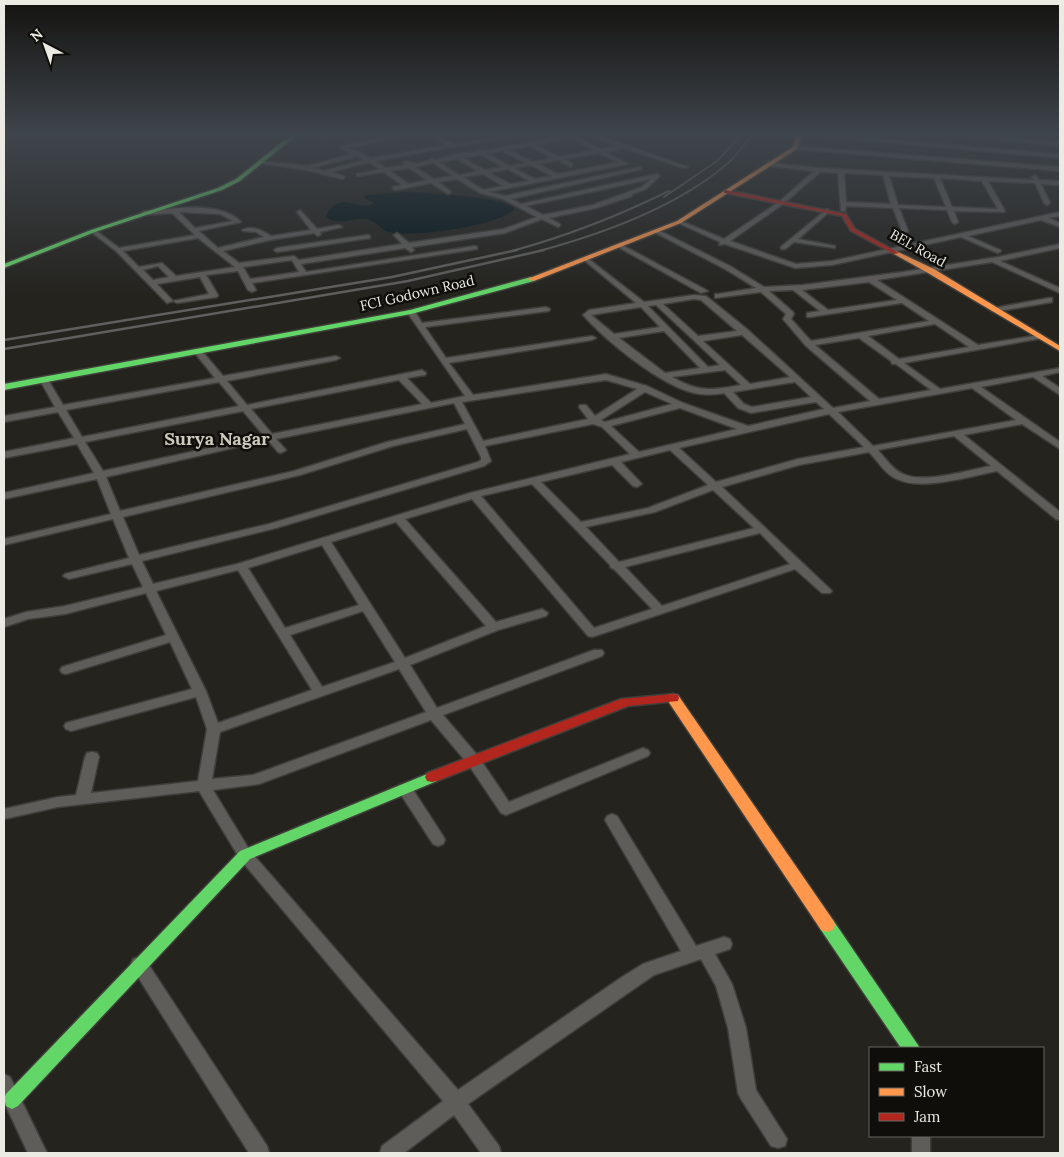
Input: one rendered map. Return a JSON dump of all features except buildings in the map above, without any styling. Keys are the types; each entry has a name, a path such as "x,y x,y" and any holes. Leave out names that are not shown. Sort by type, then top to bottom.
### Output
{"street":[{"path":"4,262 89,228 212,189"},
{"path":"4,266 93,231 220,189"},
{"path":"444,189 448,192"},
{"path":"477,189 505,198 558,225"},
{"path":"482,192 495,189"},
{"path":"505,198 547,189"},
{"path":"520,206 598,189"},
{"path":"150,283 239,266 407,247 505,231 531,225 539,215 641,189"},
{"name":"FCI Godown Road","path":"4,387 199,353 411,312 516,285 679,222 731,189"},
{"path":"717,246 726,242 781,203 797,189"},
{"path":"842,189 843,209"},
{"path":"890,189 905,231"},
{"path":"942,189 955,222"},
{"path":"726,192 828,212 843,209 895,206 1002,211 990,189"},
{"path":"1040,189 1047,203"},
{"path":"539,215 594,207 630,195"},
{"name":"BEL Road","path":"843,209 853,230 931,271 1037,337 1060,349"},
{"path":"118,250 166,241 238,222 235,218 224,213 204,210 144,213"},
{"path":"175,212 196,233 239,266 252,290"},
{"path":"300,212 326,244"},
{"path":"783,248 828,212"},
{"path":"679,222 726,242 795,266 832,263 1060,214"},
{"path":"1042,218 1060,225"},
{"path":"218,250 270,238 339,227"},
{"path":"245,230 257,230 270,238"},
{"path":"93,231 118,250 150,283 173,301 214,295 202,274"},
{"path":"656,231 764,289 782,303 790,314 787,319 808,344 878,403"},
{"path":"397,235 419,259"},
{"path":"961,235 998,251"},
{"path":"277,250 368,237"},
{"path":"794,240 833,247"},
{"path":"124,256 172,247 166,241"},
{"path":"620,246 704,295 899,476 906,479 932,479 998,468"},
{"path":"718,296 764,289 796,289 931,271 994,261 1060,246"},
{"path":"247,282 419,259 475,248"},
{"path":"289,249 304,274"},
{"path":"1045,250 1060,256"},
{"path":"586,259 642,304 706,370"},
{"path":"994,261 1060,291"},
{"path":"138,269 160,264 175,279"},
{"path":"870,279 975,347"},
{"path":"796,289 827,312"},
{"path":"704,295 588,312 587,314 643,364 697,392 727,391 796,379"},
{"path":"994,310 1049,300"},
{"path":"810,314 902,301"},
{"path":"657,302 748,387"},
{"path":"422,325 546,309"},
{"path":"411,312 422,325 470,398"},
{"path":"808,344 935,322"},
{"path":"613,337 666,328"},
{"path":"697,339 745,332"},
{"path":"861,335 939,392"},
{"path":"896,362 1037,337"},
{"path":"444,361 592,338"},
{"path":"199,353 281,450"},
{"path":"4,419 336,358"},
{"path":"665,376 726,367"},
{"path":"4,623 241,566 474,495 534,480 828,410 878,403 1060,370"},
{"path":"4,455 422,373"},
{"path":"1035,375 1060,392"},
{"path":"401,377 428,405"},
{"path":"4,496 271,437 428,405 606,377 644,388 680,405 747,429"},
{"path":"44,380 100,475 135,559 200,691 214,729 204,787 245,855 456,1102 492,1153"},
{"path":"974,386 1060,446"},
{"path":"479,445 594,421 644,388"},
{"path":"727,391 741,406 752,410 817,400"},
{"path":"69,576 272,526 481,464 486,461 486,457 471,424 457,400"},
{"path":"605,425 680,405"},
{"path":"583,407 594,421 605,425 637,456"},
{"path":"578,526 651,510 714,486 798,462 1023,421"},
{"path":"4,542 297,473 390,444 471,424"},
{"path":"956,433 1060,517"},
{"path":"673,448 826,590"},
{"path":"615,462 637,484"},
{"path":"534,480 615,566 660,610"},
{"path":"474,495 592,633 797,565"},
{"path":"399,519 494,627"},
{"path":"615,566 762,529"},
{"path":"325,541 404,663 434,714 473,760 506,809 642,753"},
{"path":"241,566 319,692"},
{"path":"283,633 367,606"},
{"path":"214,729 404,663 494,627 542,613"},
{"path":"66,670 173,637"},
{"path":"4,814 58,802 254,780 598,653"},
{"path":"71,726 200,691"},
{"path":"12,1100 139,964 245,855 473,760 626,702 673,698 910,1047"},
{"path":"82,800 92,756"},
{"path":"405,789 438,840"},
{"path":"612,820 698,953 724,984 737,1028 747,1093 778,1139"},
{"path":"389,1153 456,1102 628,982 649,969 724,944"},
{"path":"139,964 260,1153"},
{"path":"4,1083 38,1153"},
{"path":"921,1137 921,1153"}],"shaded area":[{"path":"404,192 481,198 497,201 515,209 491,221 454,229 416,233 389,232 373,221 366,219 335,221 326,216 338,203 344,202 368,206 374,203 365,199 366,195"}],"railway":[{"path":"664,197 676,189"},
{"path":"539,251 588,236 638,217 663,206 692,189"},
{"path":"512,251 592,225 669,191"},
{"path":"4,340 392,277 517,250"},
{"path":"4,349 408,281 544,250"}],"traffic: fast":[{"path":"4,266 93,231 220,189"},
{"path":"4,387 411,312 531,279"},
{"path":"12,1100 245,855 432,777"},
{"path":"827,925 910,1047"}],"traffic: slow":[{"path":"531,279 679,222 731,189"},
{"path":"896,253 931,271 1060,349"},
{"path":"673,698 827,925"}],"traffic: jam":[{"path":"726,192 844,215 853,230 896,253"},
{"path":"432,777 626,702 673,698"}],"district":[{"name":"Surya Nagar","path":"217,438"}]}
